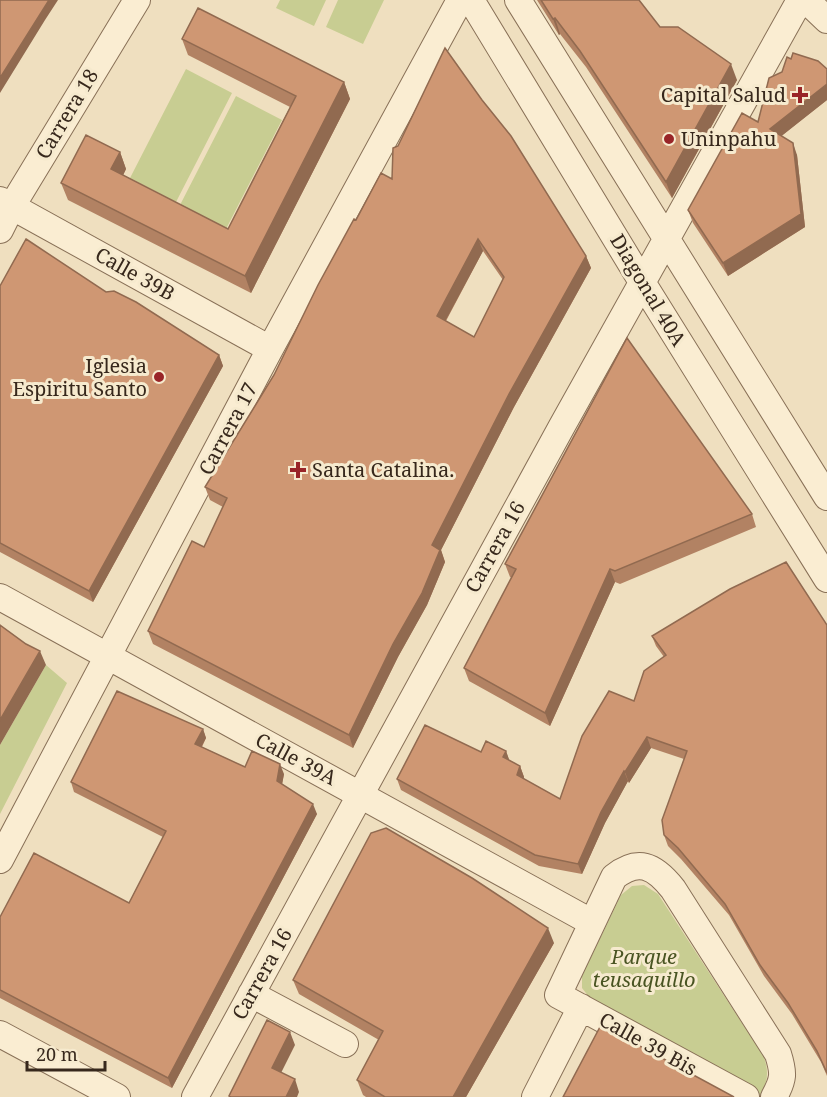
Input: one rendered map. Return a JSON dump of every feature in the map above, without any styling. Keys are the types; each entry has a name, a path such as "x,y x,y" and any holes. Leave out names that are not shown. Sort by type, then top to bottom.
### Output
{"street":[{"name":"Carrera 18","path":"0,230 6,203 136,0"},
{"name":"Carrera 17","path":"0,860 270,349 460,0"},
{"name":"Diagonal 40A","path":"471,0 642,282 827,579"},
{"path":"518,0 827,497"},
{"name":"Carrera 16","path":"195,1097 642,282 800,0"},
{"path":"806,0 827,20"},
{"name":"Calle 39B","path":"6,203 270,349"},
{"name":"Calle 39A","path":"0,597 591,922"},
{"path":"591,922 614,877 626,868 637,865 649,868 666,880 773,1045 783,1073 782,1083 774,1097"},
{"name":"Calle 39 Bis","path":"591,922 558,995 746,1097"},
{"path":"251,994 345,1044"},
{"path":"535,1097 581,1007"},
{"path":"0,1034 117,1097"}],"green space":[{"path":"280,0 326,0 314,26 276,8"},
{"path":"338,0 384,0 363,44 326,27"},
{"path":"186,69 232,93 176,202 130,178"},
{"path":"236,96 282,120 226,229 180,205"},
{"path":"46,665 67,683 0,814 0,745"},
{"name":"Parque teusaquillo","path":"644,885 658,894 764,1057 767,1077 760,1095 589,997 582,988 582,976 621,895 632,886"}],"building":[{"path":"0,0 49,0 0,78"},
{"name":"Uninpahu","path":"541,0 639,0 660,27 678,27 731,64 666,182 580,51 555,18 553,19"},
{"path":"198,8 344,82 245,276 61,183 86,135 120,152 111,169 228,229 296,96 182,39"},
{"path":"445,48 511,136 586,256 509,394 432,545 440,550 422,593 393,644 349,735 148,631 192,541 204,547 227,498 205,487 274,375 318,285 381,173 392,179 393,148 398,146","holes":["478,239 504,277 474,337 437,316"]},
{"name":"Uninpahu","path":"793,53 818,61 827,69 827,84 770,129 793,143 801,214 723,263 688,210 742,113 758,122 769,78 782,72 787,57 791,59"},
{"path":"26,239 106,292 114,291 136,302 219,355 89,591 0,543 0,286"},
{"path":"627,338 752,514 615,571 610,569 545,713 464,668 516,569 505,564"},
{"path":"786,562 827,625 827,1073 817,1051 788,1003 760,965 725,904 678,848 664,835 662,820 687,751 647,737 624,771 601,812 578,864 535,855 397,779 425,725 481,752 486,741 506,751 503,757 520,766 517,775 560,799 582,736 609,691 634,701 644,671 666,655 652,636 730,589"},
{"path":"0,625 40,651 0,720"},
{"path":"117,691 203,729 195,744 245,767 252,751 280,764 277,781 313,804 168,1078 0,990 0,917 34,853 129,903 166,831 71,782"},
{"path":"386,828 472,878 548,928 453,1097 385,1097 357,1080 383,1031 293,980 371,833"},
{"path":"267,1020 290,1032 272,1068 295,1079 286,1097 231,1097 229,1096"},
{"path":"601,1025 734,1097 563,1097"}],"place":[{"name":"Capital Salud","path":"800,95"},
{"name":"Uninpahu","path":"669,139"},
{"name":"Iglesia Espiritu Santo","path":"159,377"},
{"name":"Santa Catalina.","path":"298,470"}]}
